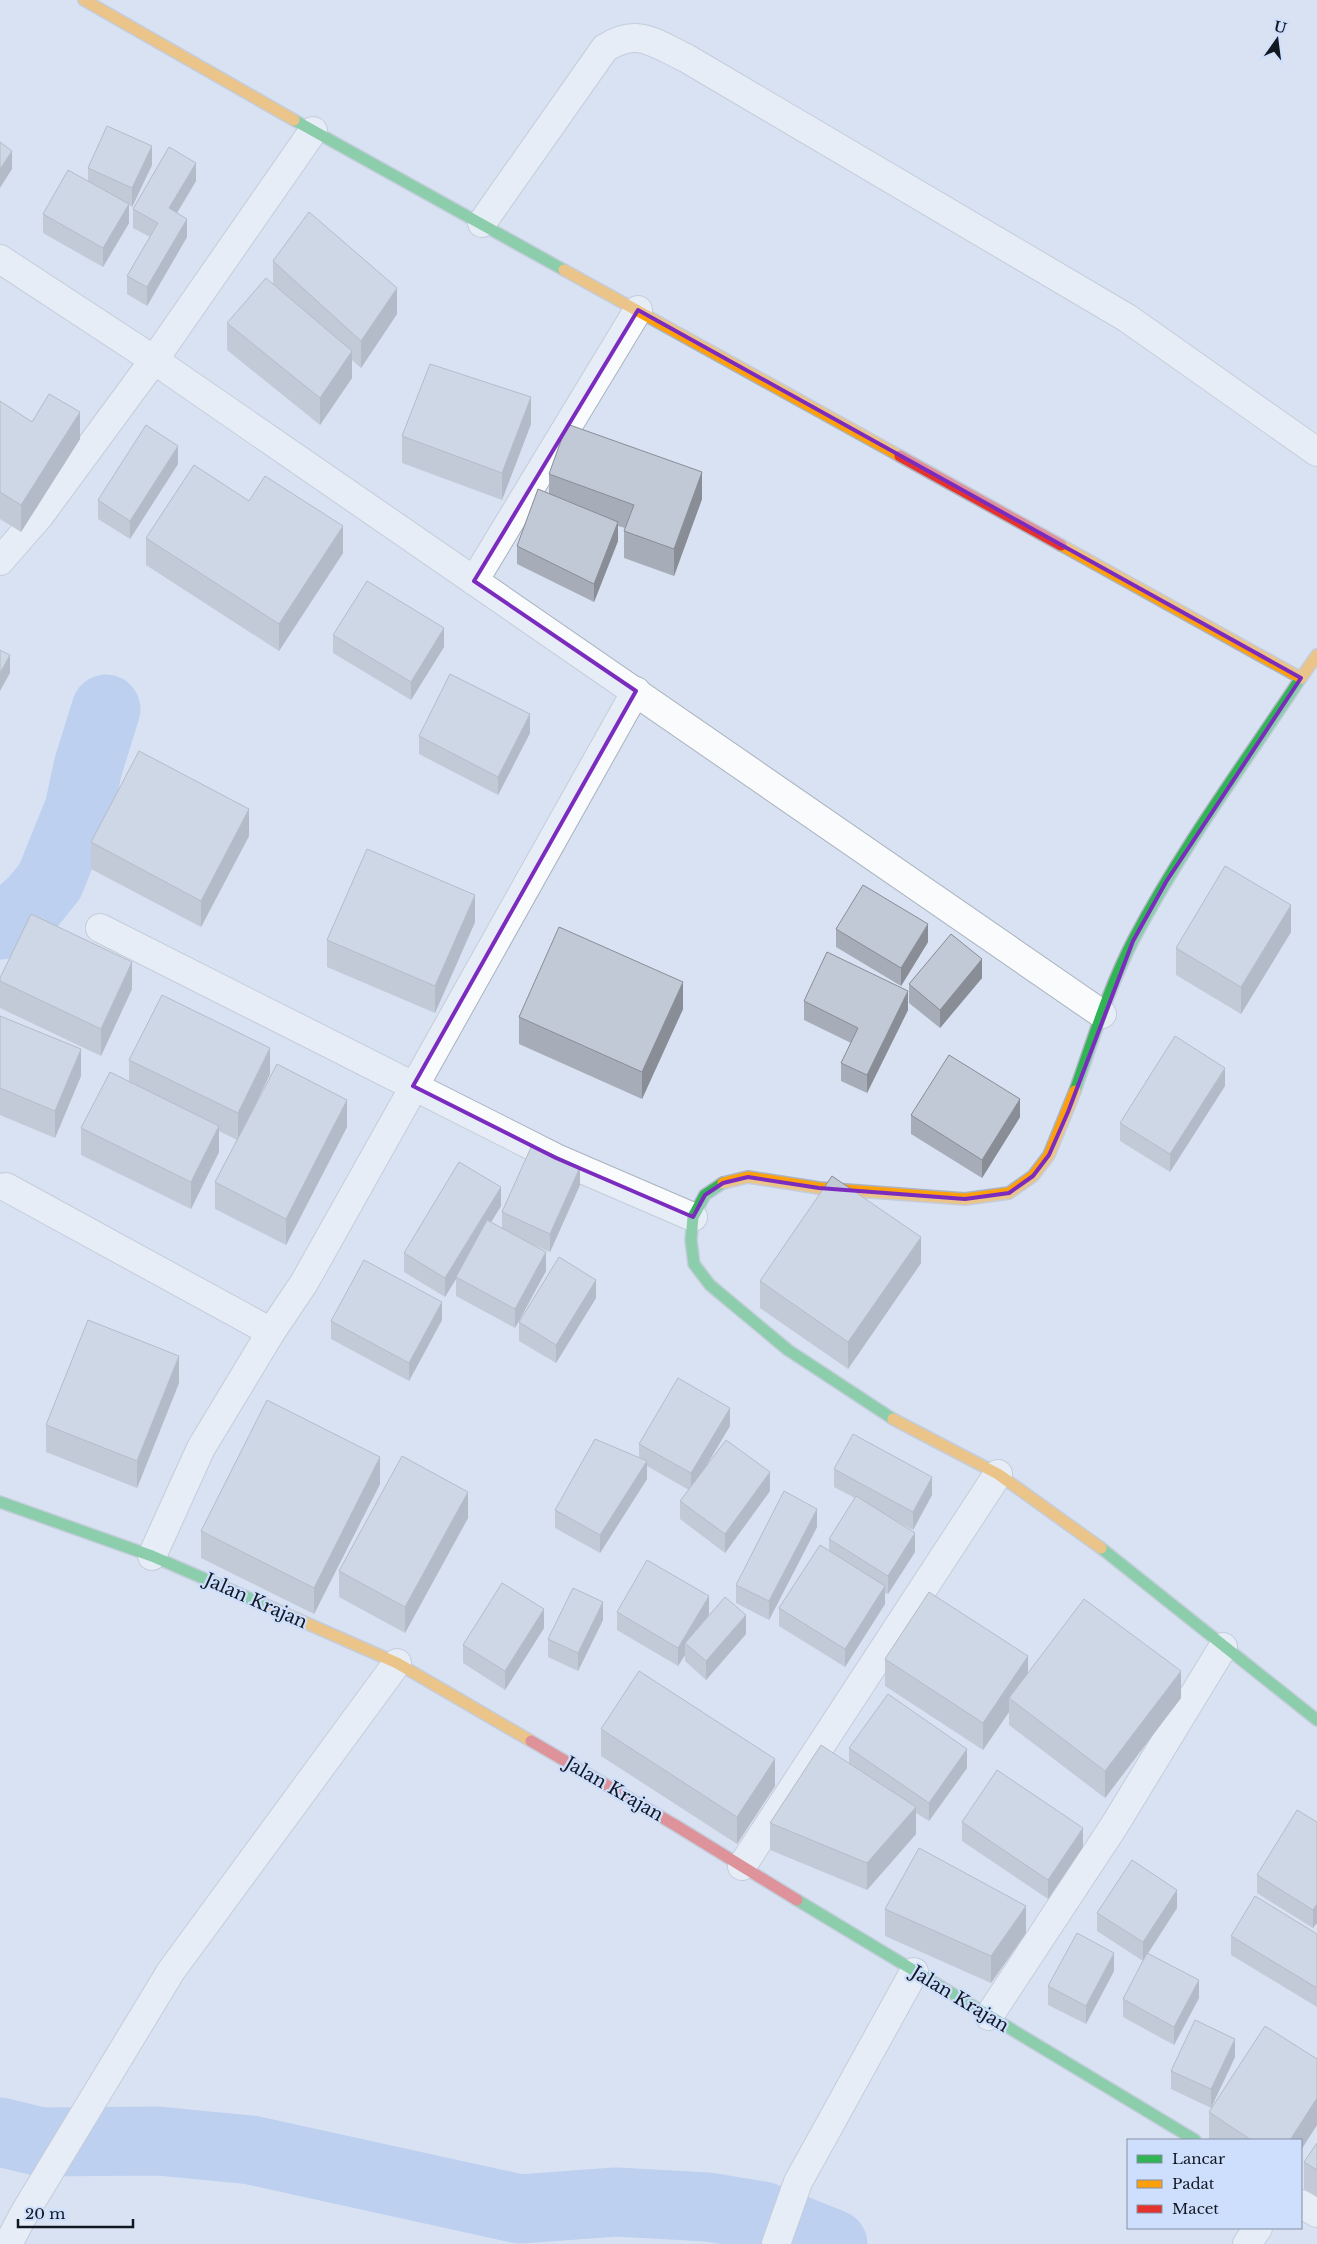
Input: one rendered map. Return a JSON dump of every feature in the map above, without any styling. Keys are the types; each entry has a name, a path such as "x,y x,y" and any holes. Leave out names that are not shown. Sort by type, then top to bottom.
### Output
{"street":[{"path":"84,0 313,131 1301,678"},
{"path":"482,224 604,48 618,39 632,36 650,41 686,58 1127,318 1317,452"},
{"path":"0,561 40,515 154,360 313,131"},
{"path":"0,259 154,360 1102,1014"},
{"path":"474,581 638,310"},
{"path":"1317,656 1166,882 1132,941 1102,1014 1068,1112 1048,1155 1033,1176 1009,1193 965,1200 819,1188 748,1177 723,1183 704,1195 693,1216 691,1240 694,1264 710,1284 788,1350 906,1427 998,1474 1082,1533 1317,1720"},
{"path":"152,1556 201,1448 271,1332 304,1283 636,691"},
{"path":"100,928 556,1158 693,1216"},
{"path":"6,1187 271,1332"},
{"path":"742,1866 998,1474"},
{"name":"Jalan Krajan","path":"0,1502 152,1556 397,1663 675,1825 914,1972 1193,2139"},
{"path":"989,2016 1114,1826 1223,1647"},
{"path":"8,2244 30,2204 171,1971 397,1663"},
{"path":"776,2244 798,2182 914,1972"},
{"path":"1302,2205 1317,2213"},
{"path":"1247,2244 1257,2229"}],"highlighted area":[{"path":"638,310 1301,678 1166,882 1133,941 1068,1112 1049,1155 1033,1176 1009,1193 965,1199 819,1188 748,1177 723,1183 705,1195 693,1217 556,1158 413,1086 636,691 474,581"}],"building":[{"path":"107,126 152,146 132,188 88,168"},
{"path":"0,142 12,151 0,169"},
{"path":"169,147 196,163 169,208 187,219 147,287 127,276 158,223 133,209"},
{"path":"68,170 129,204 103,248 43,214"},
{"path":"309,212 397,288 361,341 273,261"},
{"path":"266,278 352,351 320,398 227,323"},
{"path":"430,364 531,397 502,473 402,436"},
{"path":"49,394 80,412 21,505 0,492 0,401 32,422"},
{"path":"567,424 702,472 674,549 624,531 634,505 549,474"},
{"path":"146,425 178,446 130,521 98,500"},
{"path":"194,465 249,501 265,476 343,526 279,624 146,538"},
{"path":"538,489 618,522 594,584 517,546"},
{"path":"367,581 444,628 411,682 333,635"},
{"path":"0,650 10,655 0,673"},
{"path":"450,674 530,714 498,777 419,736"},
{"path":"139,751 249,809 201,901 91,842"},
{"path":"367,849 475,895 435,986 327,940"},
{"path":"1225,866 1291,905 1241,987 1176,948"},
{"path":"863,885 928,924 901,968 836,929"},
{"path":"31,914 132,962 101,1029 0,981"},
{"path":"559,927 683,982 642,1072 519,1017"},
{"path":"951,934 982,959 940,1010 909,984"},
{"path":"827,952 908,991 867,1075 841,1063 858,1028 804,1001"},
{"path":"162,995 270,1048 238,1113 129,1060"},
{"path":"0,1016 81,1049 55,1111 0,1088"},
{"path":"1175,1036 1225,1068 1170,1154 1120,1123"},
{"path":"949,1055 1020,1099 982,1160 911,1115"},
{"path":"277,1064 347,1100 286,1219 215,1182"},
{"path":"110,1072 219,1126 191,1182 81,1128"},
{"path":"532,1145 580,1167 550,1234 502,1212"},
{"path":"459,1162 501,1187 445,1278 404,1253"},
{"path":"832,1176 921,1237 848,1342 760,1281"},
{"path":"487,1220 546,1252 515,1309 456,1277"},
{"path":"559,1257 596,1280 556,1345 519,1322"},
{"path":"364,1260 442,1302 409,1363 331,1321"},
{"path":"88,1320 179,1356 137,1461 46,1425"},
{"path":"678,1378 730,1408 691,1473 639,1444"},
{"path":"267,1400 380,1457 314,1588 201,1531"},
{"path":"853,1434 932,1477 913,1512 834,1469"},
{"path":"595,1439 647,1461 600,1535 555,1510"},
{"path":"726,1440 770,1472 725,1534 680,1501"},
{"path":"402,1456 468,1492 405,1607 339,1571"},
{"path":"784,1491 817,1509 769,1601 736,1585"},
{"path":"856,1496 915,1533 888,1576 829,1539"},
{"path":"820,1545 885,1586 845,1649 779,1608"},
{"path":"647,1560 709,1596 678,1648 617,1612"},
{"path":"502,1583 544,1609 505,1671 463,1645"},
{"path":"573,1588 603,1602 578,1653 548,1639"},
{"path":"929,1592 1028,1656 983,1723 885,1659"},
{"path":"725,1597 746,1615 706,1661 685,1643"},
{"path":"1084,1599 1181,1671 1105,1771 1009,1698"},
{"path":"639,1671 775,1759 737,1817 601,1729"},
{"path":"888,1694 967,1749 929,1803 849,1748"},
{"path":"821,1745 916,1807 867,1863 770,1823"},
{"path":"997,1770 1083,1828 1048,1880 962,1822"},
{"path":"1297,1810 1317,1822 1317,1904 1313,1910 1257,1875"},
{"path":"919,1848 1026,1906 991,1956 885,1909"},
{"path":"1132,1860 1177,1890 1143,1942 1097,1913"},
{"path":"1255,1896 1317,1934 1317,1988 1231,1936"},
{"path":"1077,1933 1114,1953 1086,2006 1048,1986"},
{"path":"1147,1953 1199,1980 1174,2027 1123,1999"},
{"path":"1195,2020 1235,2039 1211,2089 1171,2071"},
{"path":"1265,2026 1317,2059 1317,2098 1291,2139 1250,2139 1209,2112"},
{"path":"1317,2143 1317,2170 1304,2162"}],"waterway":[{"path":"0,925 18,915 34,901 50,881 79,809 88,767 106,709"},
{"path":"0,2132 41,2142 158,2141 251,2150 520,2209 616,2202 708,2207 763,2216 833,2244"}],"traffic: fast":[{"path":"294,120 564,270"},
{"path":"1075,1091 1109,995 1134,939 1193,839 1301,678"},
{"path":"723,1183 705,1195 693,1217 691,1240 694,1264 710,1285 788,1350 893,1419"},
{"path":"0,1502 152,1556 272,1608"},
{"path":"1101,1548 1317,1720"},
{"path":"797,1900 1193,2139"}],"traffic: slow":[{"path":"84,0 294,120"},
{"path":"564,270 900,456"},
{"path":"1061,545 1301,678 1317,655"},
{"path":"723,1183 748,1177 819,1188 965,1199 1009,1193 1033,1176 1049,1155 1075,1091"},
{"path":"893,1419 998,1474 1101,1548"},
{"path":"272,1608 397,1663 531,1741"}],"traffic: jam":[{"path":"900,456 1061,545"},
{"path":"531,1741 675,1825 797,1900"}]}
